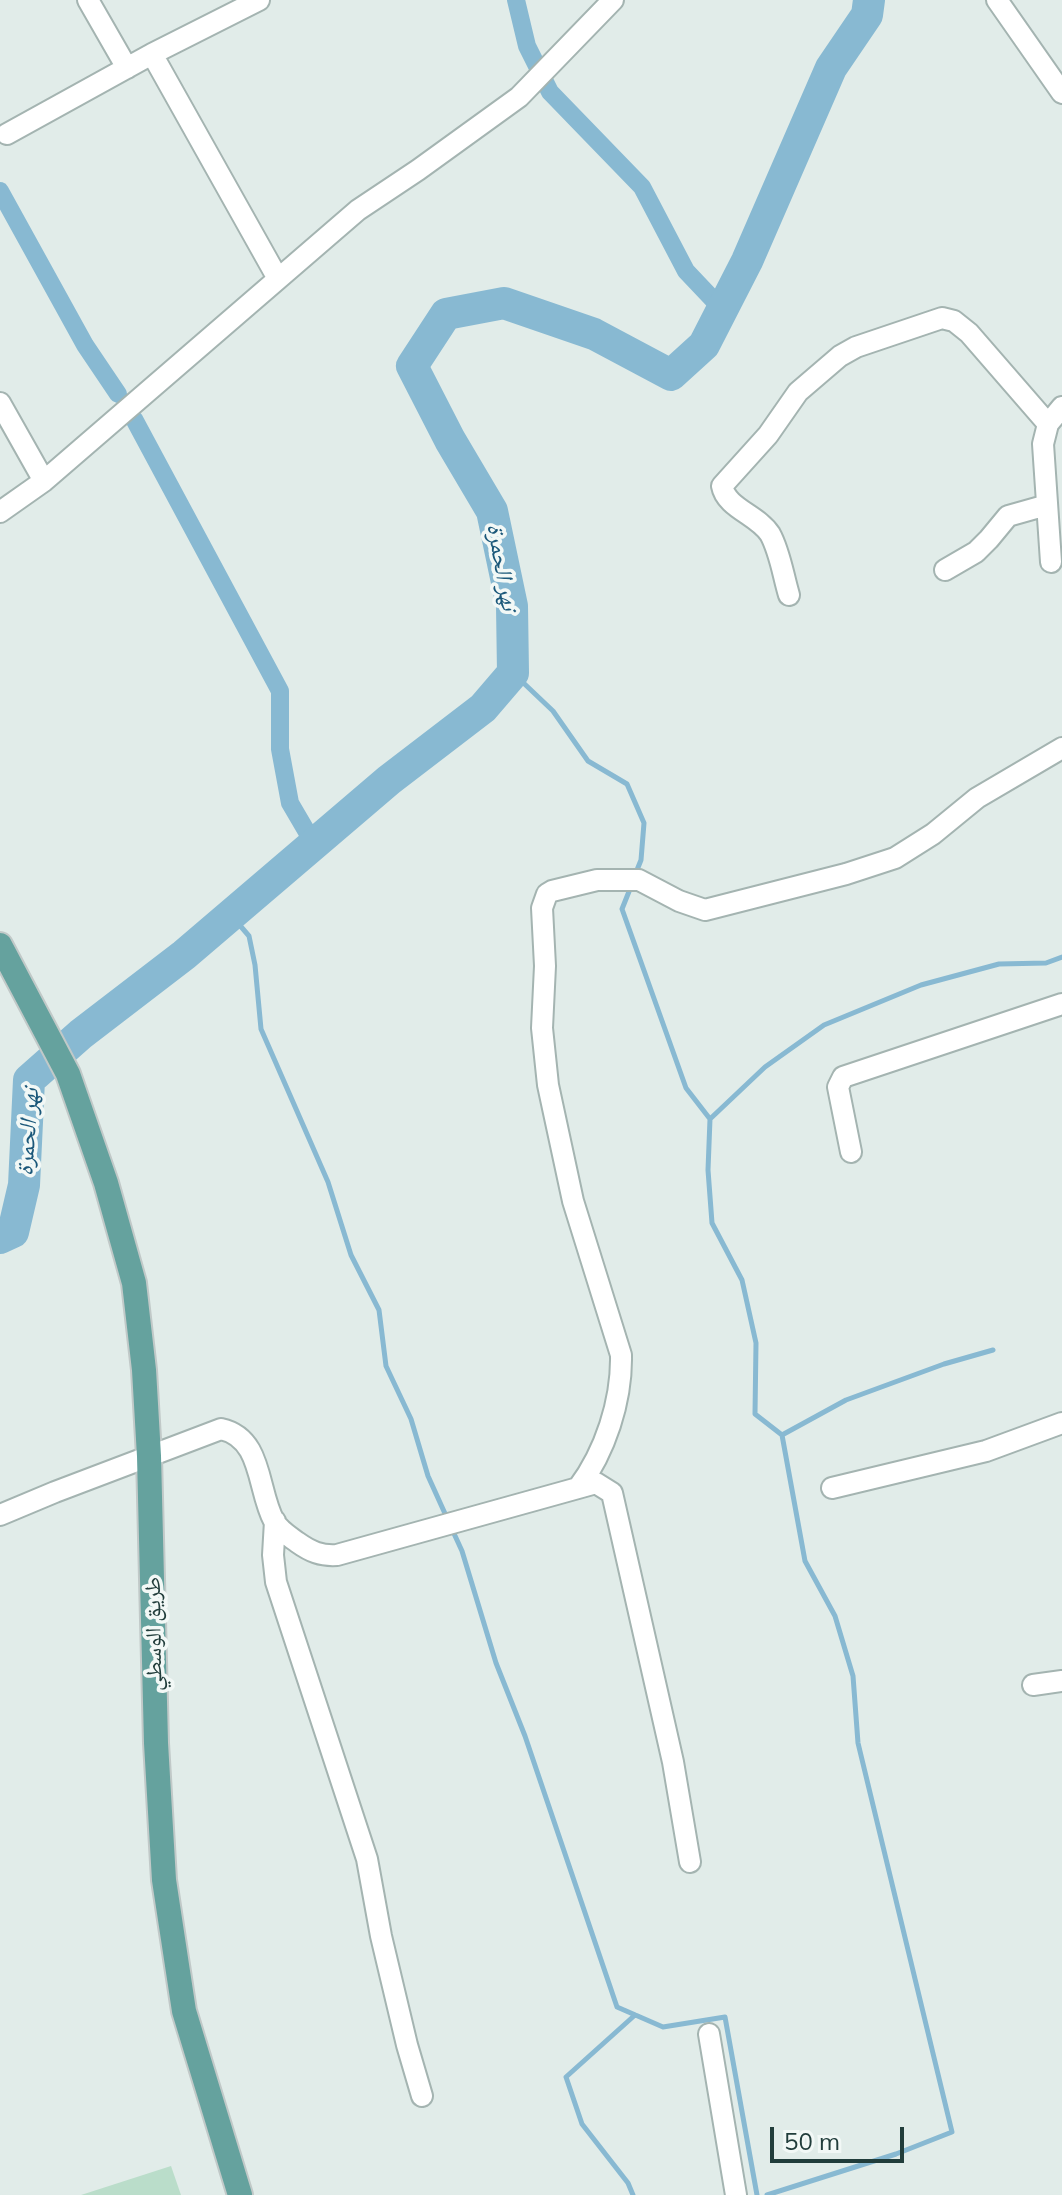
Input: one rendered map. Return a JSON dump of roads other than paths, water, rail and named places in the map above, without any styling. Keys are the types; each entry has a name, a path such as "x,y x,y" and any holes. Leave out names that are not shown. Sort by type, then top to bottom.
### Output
{"main road":[{"name":"طريق الوسطي","path":"0,945 68,1074 106,1183 134,1283 143,1356 149,1456 156,1743 166,1896 184,2011 240,2195"}],"street":[{"path":"88,0 127,68"},
{"path":"7,134 152,54 259,0"},
{"path":"0,512 44,481 358,210 519,97 613,0"},
{"path":"997,0 1062,93"},
{"path":"152,54 277,277"},
{"path":"789,595 770,535 753,516 734,504 723,492 722,486 768,435 798,392 840,356 856,347 927,322 942,318 954,321 969,333 1048,424"},
{"path":"0,403 44,481"},
{"path":"1051,562 1043,444 1048,424 1062,407"},
{"path":"945,570 976,552 1008,516 1047,505"},
{"path":"578,1488 592,1468 608,1429 621,1355 573,1201 554,1119 543,1050 544,898 552,891 590,881 639,880 679,901 705,910 858,870 895,858 933,834 977,798 1062,748"},
{"path":"851,1152 838,1087 843,1077 1062,1004"},
{"path":"832,1488 974,1455 1062,1423"},
{"path":"0,1515 221,1429 232,1432 250,1449 275,1521 273,1555 276,1582 367,1859 389,1967 422,2096"},
{"path":"275,1521 302,1545 324,1556 337,1555 596,1483 612,1493 666,1732 690,1862"},
{"path":"1033,1685 1062,1681"},
{"path":"709,2034 736,2195"}],"waterway":[{"path":"516,0 527,46 550,92 642,187 686,271 722,309"},
{"name":"نهر الحمرة","path":"0,1238 13,1232 24,1185 29,1080 81,1034 184,955 389,780 483,708 513,673 512,606 492,511 450,440 412,366 446,314 504,303 594,334 671,375 704,345 747,261 831,68 867,15 869,0"},
{"path":"0,191 85,345 118,394"},
{"path":"134,419 280,691 280,749 290,803 314,844"},
{"path":"513,673 553,711 588,761 627,784 644,823 641,860 635,875"},
{"path":"632,884 622,909 686,1088 710,1119 708,1170 712,1223 742,1280 756,1343 755,1414 782,1435 805,1561 835,1616 853,1676 858,1743 952,2132 896,2154 767,2195"},
{"path":"231,915 249,936 261,1029 328,1182 351,1255 379,1310 386,1366 411,1419 428,1476 447,1518"},
{"path":"710,1119 765,1067 824,1025 921,985 999,964 1046,963 1062,957"},
{"path":"782,1435 846,1400 944,1364 993,1350"},
{"path":"451,1527 462,1551 496,1663 525,1736 617,2007 663,2027 725,2017 757,2195"},
{"path":"633,2195 628,2183 582,2124 566,2077 635,2015"}]}
